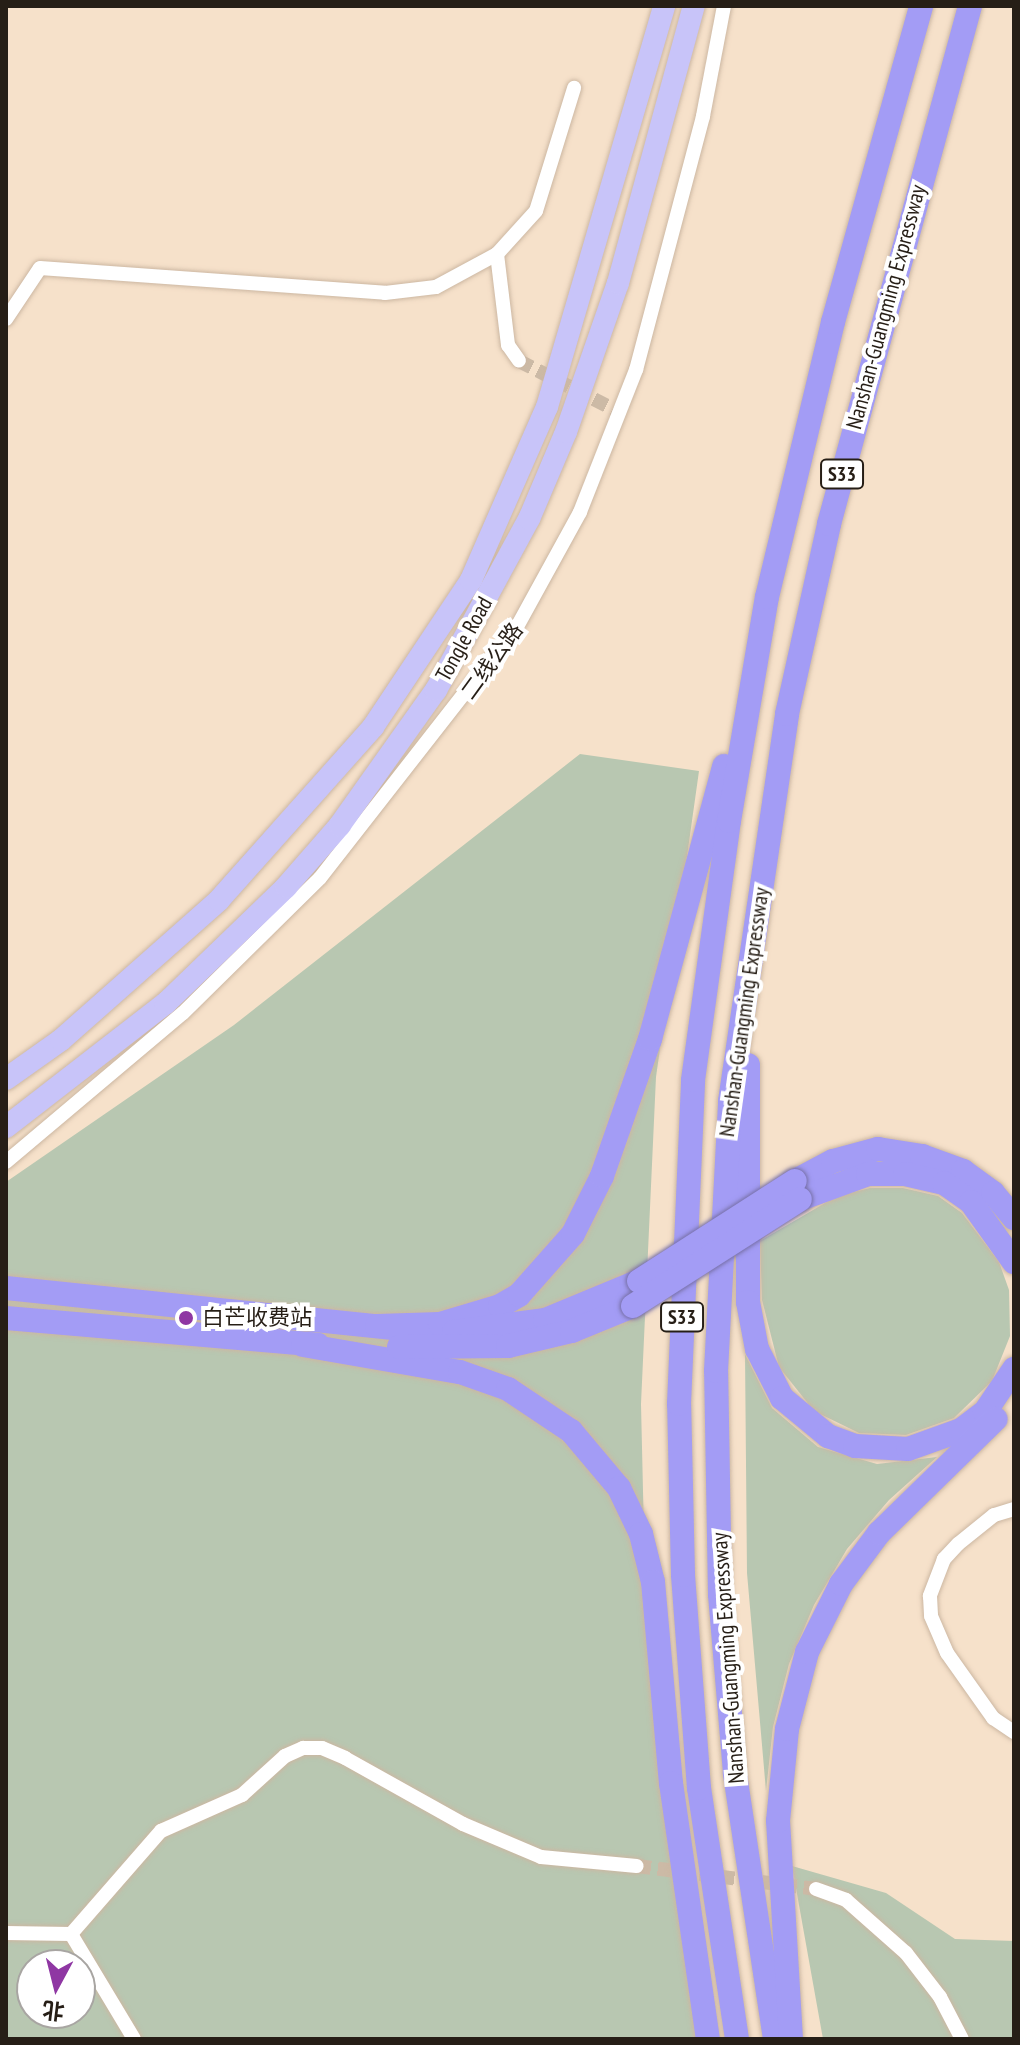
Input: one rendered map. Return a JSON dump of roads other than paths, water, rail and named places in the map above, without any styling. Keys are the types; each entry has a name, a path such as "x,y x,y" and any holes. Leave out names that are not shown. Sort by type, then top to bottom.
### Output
{"highway":[{"name":"Nanshan-Guangming Expressway","path":"737,2039 712,1888 689,1678 679,1404 693,1080 729,821 767,597 833,322 921,6"},
{"name":"Nanshan-Guangming Expressway","path":"775,2039 735,1773 717,1486 722,1181 750,951 787,714 829,524 970,6"},
{"path":"377,1326 440,1324 500,1306 542,1271 586,1211 650,1039 767,597"},
{"path":"750,951 746,1262 753,1332 766,1374 805,1422 842,1441 882,1450 935,1443 961,1430 985,1412 1014,1369"},
{"path":"6,1318 303,1345 442,1350 508,1346 572,1331 633,1306 833,1161 878,1149 922,1156 963,1171 1014,1218"},
{"path":"6,1288 445,1332 512,1327 577,1309 639,1281 797,1190 868,1174 905,1174 944,1183 971,1202 1014,1262"},
{"path":"6,1312 66,1323"},
{"path":"303,1345 460,1372 508,1389 571,1431 619,1488 641,1534 653,1582 671,1783 708,2039"},
{"path":"791,2039 778,1821 787,1729 807,1652 841,1584 879,1533 1014,1399"}],"main road":[{"name":"Tongle Road","path":"6,1079 61,1040 219,900 373,727 471,580 547,407 664,6"},
{"name":"Tongle Road","path":"6,1127 166,1003 286,887 340,825 436,690 529,519 566,432 618,283 694,6"}],"street":[{"name":"二线公路","path":"6,1162 183,1013 320,878 527,612 580,512 636,370 696,143 724,6"},
{"path":"6,319 40,268 385,293 436,287 497,254 536,211 574,88"},
{"path":"497,254 508,345 519,361"},
{"path":"1014,1509 994,1515 958,1544 944,1559 930,1596 934,1626 947,1653 993,1718 1014,1732"},
{"path":"6,1933 71,1934 161,1831 242,1795 285,1756 303,1748 345,1758 463,1824 541,1857 637,1866"},
{"path":"816,1889 846,1900 906,1953 940,1997 962,2039"},
{"path":"71,1934 134,2039"}],"tunnel":[{"path":"519,361 621,413"},
{"path":"637,1866 816,1889"}],"place":[{"name":"白芒收费站","path":"186,1318"}]}
